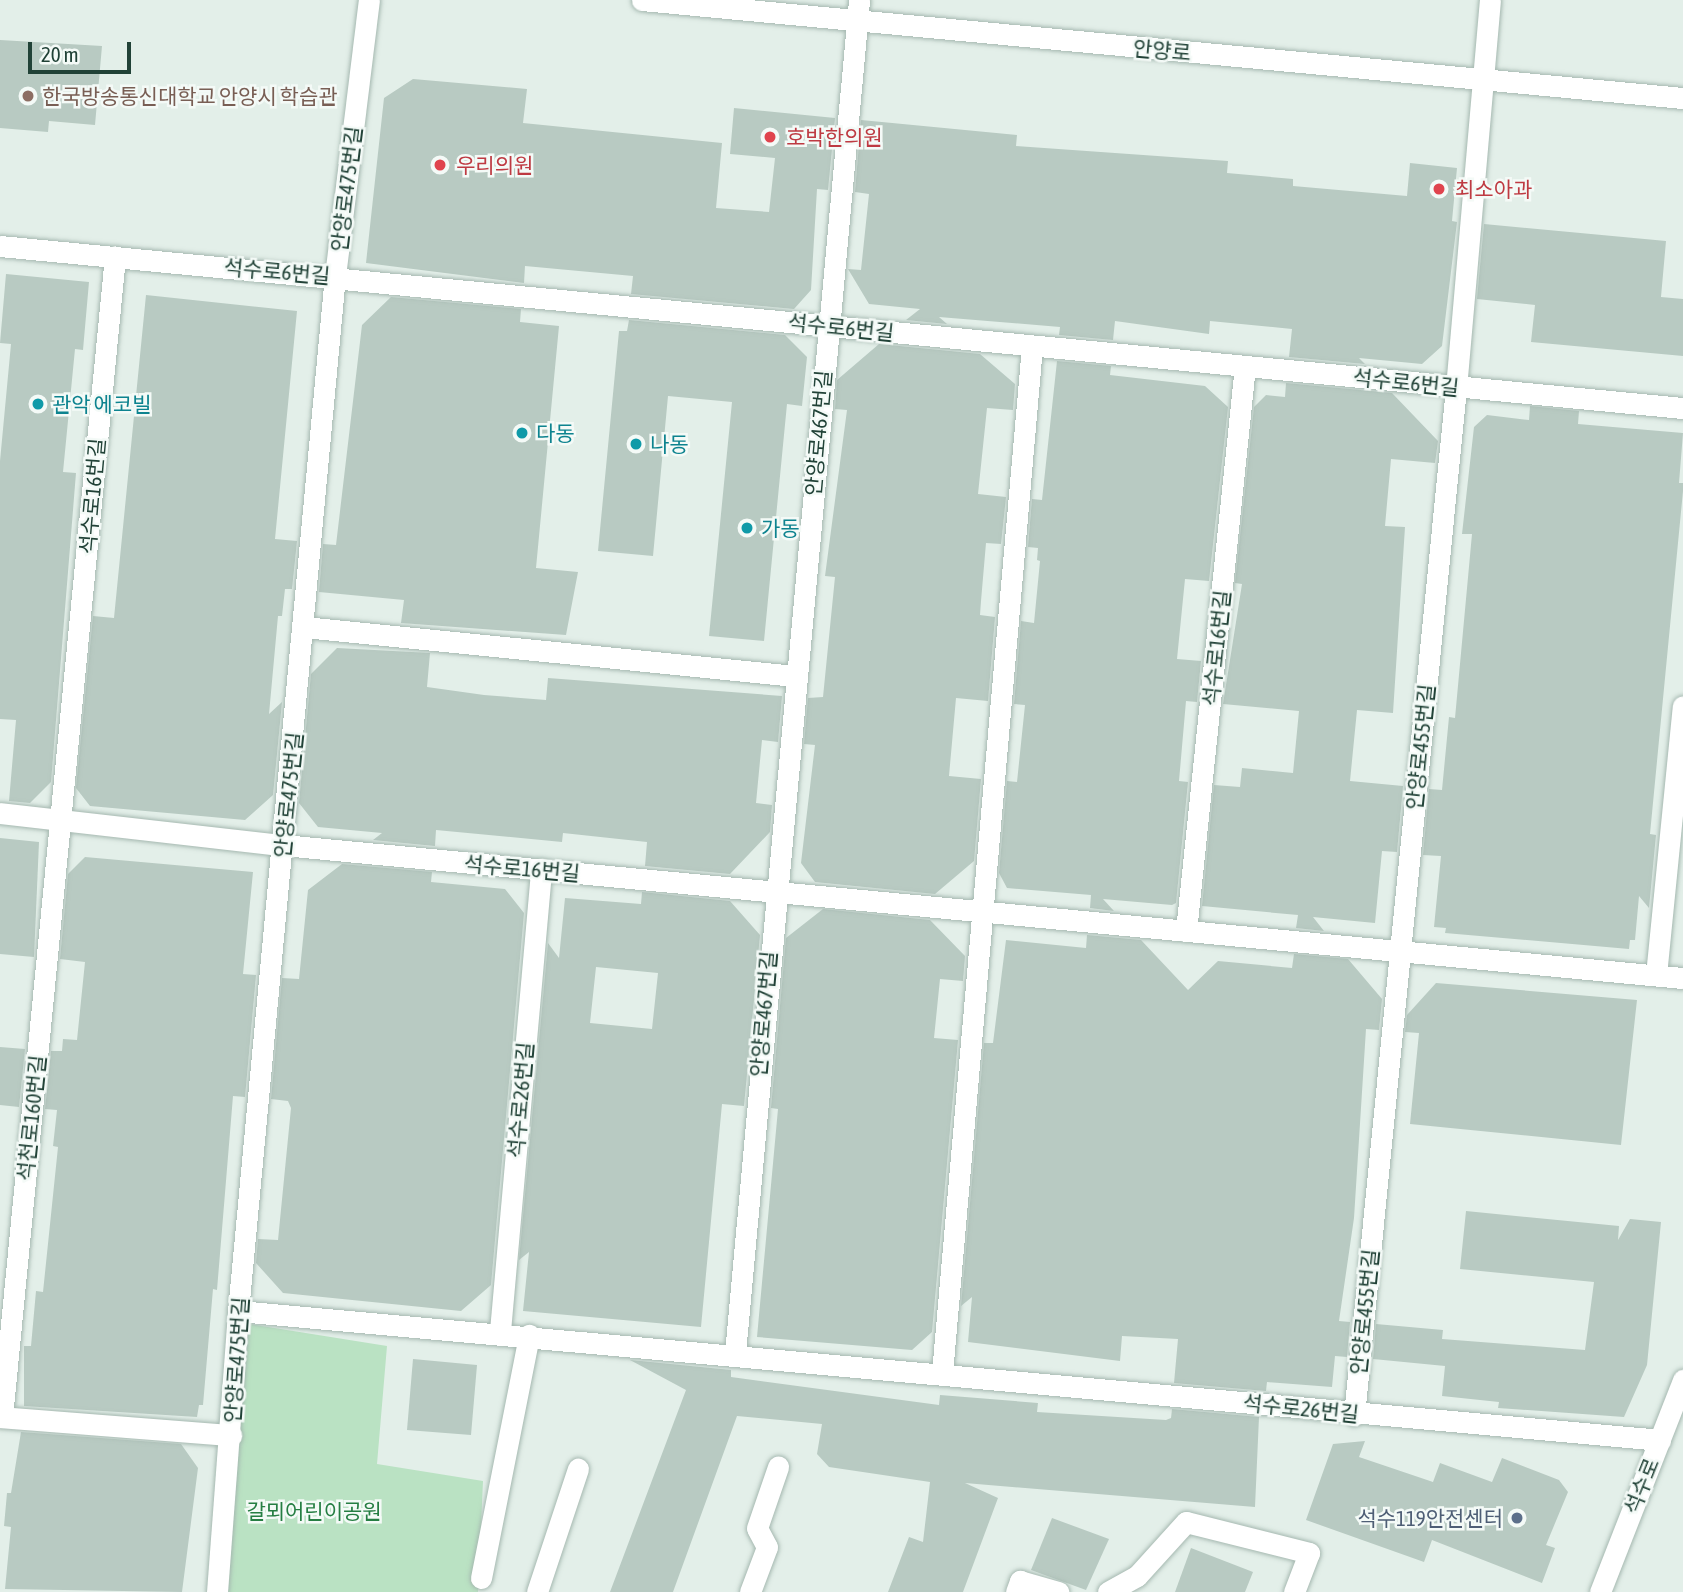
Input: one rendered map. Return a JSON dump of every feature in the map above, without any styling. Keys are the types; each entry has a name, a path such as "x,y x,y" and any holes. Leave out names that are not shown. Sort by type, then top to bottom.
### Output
{"street":[{"name":"안양로475번길","path":"217,1592 239,1311 335,276 369,0"},
{"name":"안양로","path":"642,0 1683,98"},
{"name":"안양로467번길","path":"735,1353 774,891 859,0"},
{"name":"안양로455번길","path":"1353,1415 1457,388 1490,0"},
{"name":"석수로6번길","path":"0,246 335,276 1457,388 1683,408"},
{"name":"석수로16번길","path":"61,819 115,256"},
{"path":"942,1373 1032,346"},
{"name":"석수로16번길","path":"1186,931 1245,366"},
{"path":"304,627 796,676"},
{"path":"1656,975 1683,706"},
{"name":"석수로16번길","path":"0,813 283,845 1683,978"},
{"name":"석천로160번길","path":"61,819 1,1417 231,1435"},
{"name":"석수로26번길","path":"500,1331 541,869"},
{"name":"석수로26번길","path":"239,1311 500,1331 1140,1389 1353,1415 1660,1440"},
{"path":"481,1578 529,1335"},
{"name":"석수로","path":"1600,1592 1683,1380"},
{"path":"750,1592 767,1547 757,1528 778,1467"},
{"path":"537,1592 578,1469"},
{"path":"1108,1592 1137,1576 1186,1522 1309,1553 1294,1592"},
{"path":"1016,1592 1020,1581 1058,1592"}],"green space":[{"name":"갈뫼어린이공원","path":"249,1324 387,1346 377,1464 483,1481 478,1592 227,1592"}],"building":[{"path":"0,40 102,46 95,125 49,121 48,132 0,128"},
{"path":"413,79 527,89 523,123 722,143 716,208 769,212 775,158 730,154 734,108 835,118 828,190 817,189 811,290 794,309 631,294 633,276 525,266 524,283 366,263 384,98"},
{"path":"861,120 1017,135 1016,146 1228,161 1227,173 1293,179 1293,186 1407,196 1410,163 1457,168 1452,221 1457,222 1442,346 1422,364 1359,358 1365,364 1289,357 1292,329 1210,321 1209,334 1115,321 1113,340 1059,335 1060,327 939,317 947,324 906,320 920,309 869,304 848,269 861,270 869,194 855,192"},
{"path":"1484,224 1666,241 1661,297 1683,299 1683,356 1531,342 1535,305 1477,299"},
{"path":"6,274 89,282 83,350 75,349 63,472 76,473 51,782 30,803 9,801 16,720 0,719 0,461 11,344 0,343"},
{"path":"146,295 297,311 275,539 297,541 292,589 285,589 282,616 278,616 269,714 282,702 273,795 245,820 90,806 76,788 93,616 114,618"},
{"path":"391,297 521,309 520,322 559,326 536,568 578,572 566,635 401,623 404,600 319,592 323,544 336,545 362,325"},
{"path":"629,320 785,335 807,357 802,406 787,404 764,641 709,636 732,402 668,396 653,556 598,551 619,331 627,331"},
{"path":"879,344 980,354 1015,384 1013,410 987,408 978,494 1006,497 1001,544 986,543 980,615 995,617 988,701 956,698 949,776 981,779 974,861 935,894 815,882 801,863 815,745 804,744 808,698 823,697 835,577 825,576 847,410 835,409 837,380"},
{"path":"1057,361 1111,366 1110,375 1205,386 1228,407 1209,581 1185,579 1177,659 1201,661 1197,702 1186,701 1179,781 1188,782 1176,903 1172,905 1103,899 1114,911 1090,908 1091,895 1007,888 999,873 1007,781 1017,782 1025,705 1014,704 1021,621 1034,623 1040,561 1037,560 1038,548 1028,547 1032,499 1042,500"},
{"path":"1286,383 1392,393 1438,441 1435,463 1391,459 1385,526 1405,527 1393,713 1357,710 1350,781 1403,786 1397,852 1382,851 1375,923 1313,917 1324,931 1296,928 1298,915 1202,906 1214,785 1240,787 1242,768 1293,773 1299,711 1223,704 1242,584 1235,583 1254,407 1266,395 1285,397"},
{"path":"1530,406 1579,411 1578,424 1683,433 1679,483 1683,483 1683,491 1650,834 1656,835 1649,908 1639,896 1635,940 1630,940 1629,949 1445,933 1446,928 1434,927 1441,856 1423,855 1429,789 1442,790 1449,717 1455,718 1472,534 1462,534 1474,427 1487,415 1529,420"},
{"path":"337,648 430,653 427,687 484,695 546,700 548,678 782,696 778,742 762,740 756,803 772,805 770,832 730,874 645,866 647,842 563,833 562,842 436,830 435,846 373,840 382,833 318,827 299,803 311,674"},
{"path":"0,838 39,842 34,957 0,954"},
{"path":"85,857 253,872 243,974 256,975 245,1097 233,1096 217,1290 213,1289 203,1405 199,1405 197,1417 24,1406 24,1346 31,1346 36,1291 43,1292 58,1147 53,1146 57,1110 45,1109 51,1051 62,1051 63,1039 77,1040 85,962 60,959 68,874"},
{"path":"342,864 432,872 431,882 505,889 524,913 491,1285 461,1311 283,1293 256,1263 258,1239 278,1240 291,1108 288,1101 271,1099 282,978 299,979 308,890"},
{"path":"642,892 730,901 760,935 744,1106 722,1104 701,1327 523,1311 529,1252 519,1260 548,943 559,958 565,898 641,904","holes":["596,967 658,973 652,1029 590,1023"]},
{"path":"823,909 930,920 965,956 963,981 940,979 934,1038 958,1040 932,1332 912,1350 757,1337 778,1109 771,1108 786,938"},
{"path":"1087,935 1141,940 1188,990 1218,961 1292,968 1294,954 1348,959 1382,999 1379,1030 1366,1029 1354,1218 1339,1321 1350,1322 1347,1357 1335,1356 1332,1387 1267,1382 1266,1391 1174,1383 1178,1339 1122,1336 1120,1361 968,1342 972,1297 961,1306 984,1043 993,1043 1006,940 1086,948"},
{"path":"1436,983 1637,1000 1621,1145 1410,1124 1419,1033 1405,1032 1407,1015"},
{"path":"0,1047 25,1049 19,1107 0,1105"},
{"path":"1466,1211 1619,1226 1618,1240 1630,1219 1661,1222 1647,1365 1624,1417 1498,1408 1499,1402 1442,1396 1445,1366 1373,1359 1376,1324 1443,1330 1442,1339 1585,1350 1594,1282 1460,1269"},
{"path":"413,1359 477,1365 471,1435 407,1430"},
{"path":"630,1360 731,1370 731,1377 939,1405 940,1395 1038,1403 1037,1412 1166,1420 1171,1418 1172,1409 1259,1417 1255,1507 965,1483 998,1498 963,1592 888,1592 909,1537 923,1542 930,1482 829,1467 817,1454 822,1424 737,1416 673,1592 610,1592 686,1390"},
{"path":"21,1432 181,1444 198,1468 182,1592 5,1589 11,1527 4,1526 7,1493 11,1493"},
{"path":"1365,1441 1359,1457 1433,1482 1440,1463 1492,1482 1502,1458 1559,1480 1568,1492 1546,1545 1555,1548 1542,1583 1432,1540 1424,1562 1306,1520 1333,1444"},
{"path":"1052,1518 1109,1539 1086,1590 1031,1570"},
{"path":"1191,1548 1253,1572 1245,1592 1175,1592"}],"place":[{"name":"한국방송통신대학교 안양시 학습관","path":"28,96"},
{"name":"호박한의원","path":"770,137"},
{"name":"우리의원","path":"440,165"},
{"name":"최소아과","path":"1439,189"},
{"name":"관악 에코빌","path":"38,404"},
{"name":"다동","path":"522,433"},
{"name":"나동","path":"636,444"},
{"name":"가동","path":"747,528"},
{"name":"석수119안전센터","path":"1517,1518"}]}
